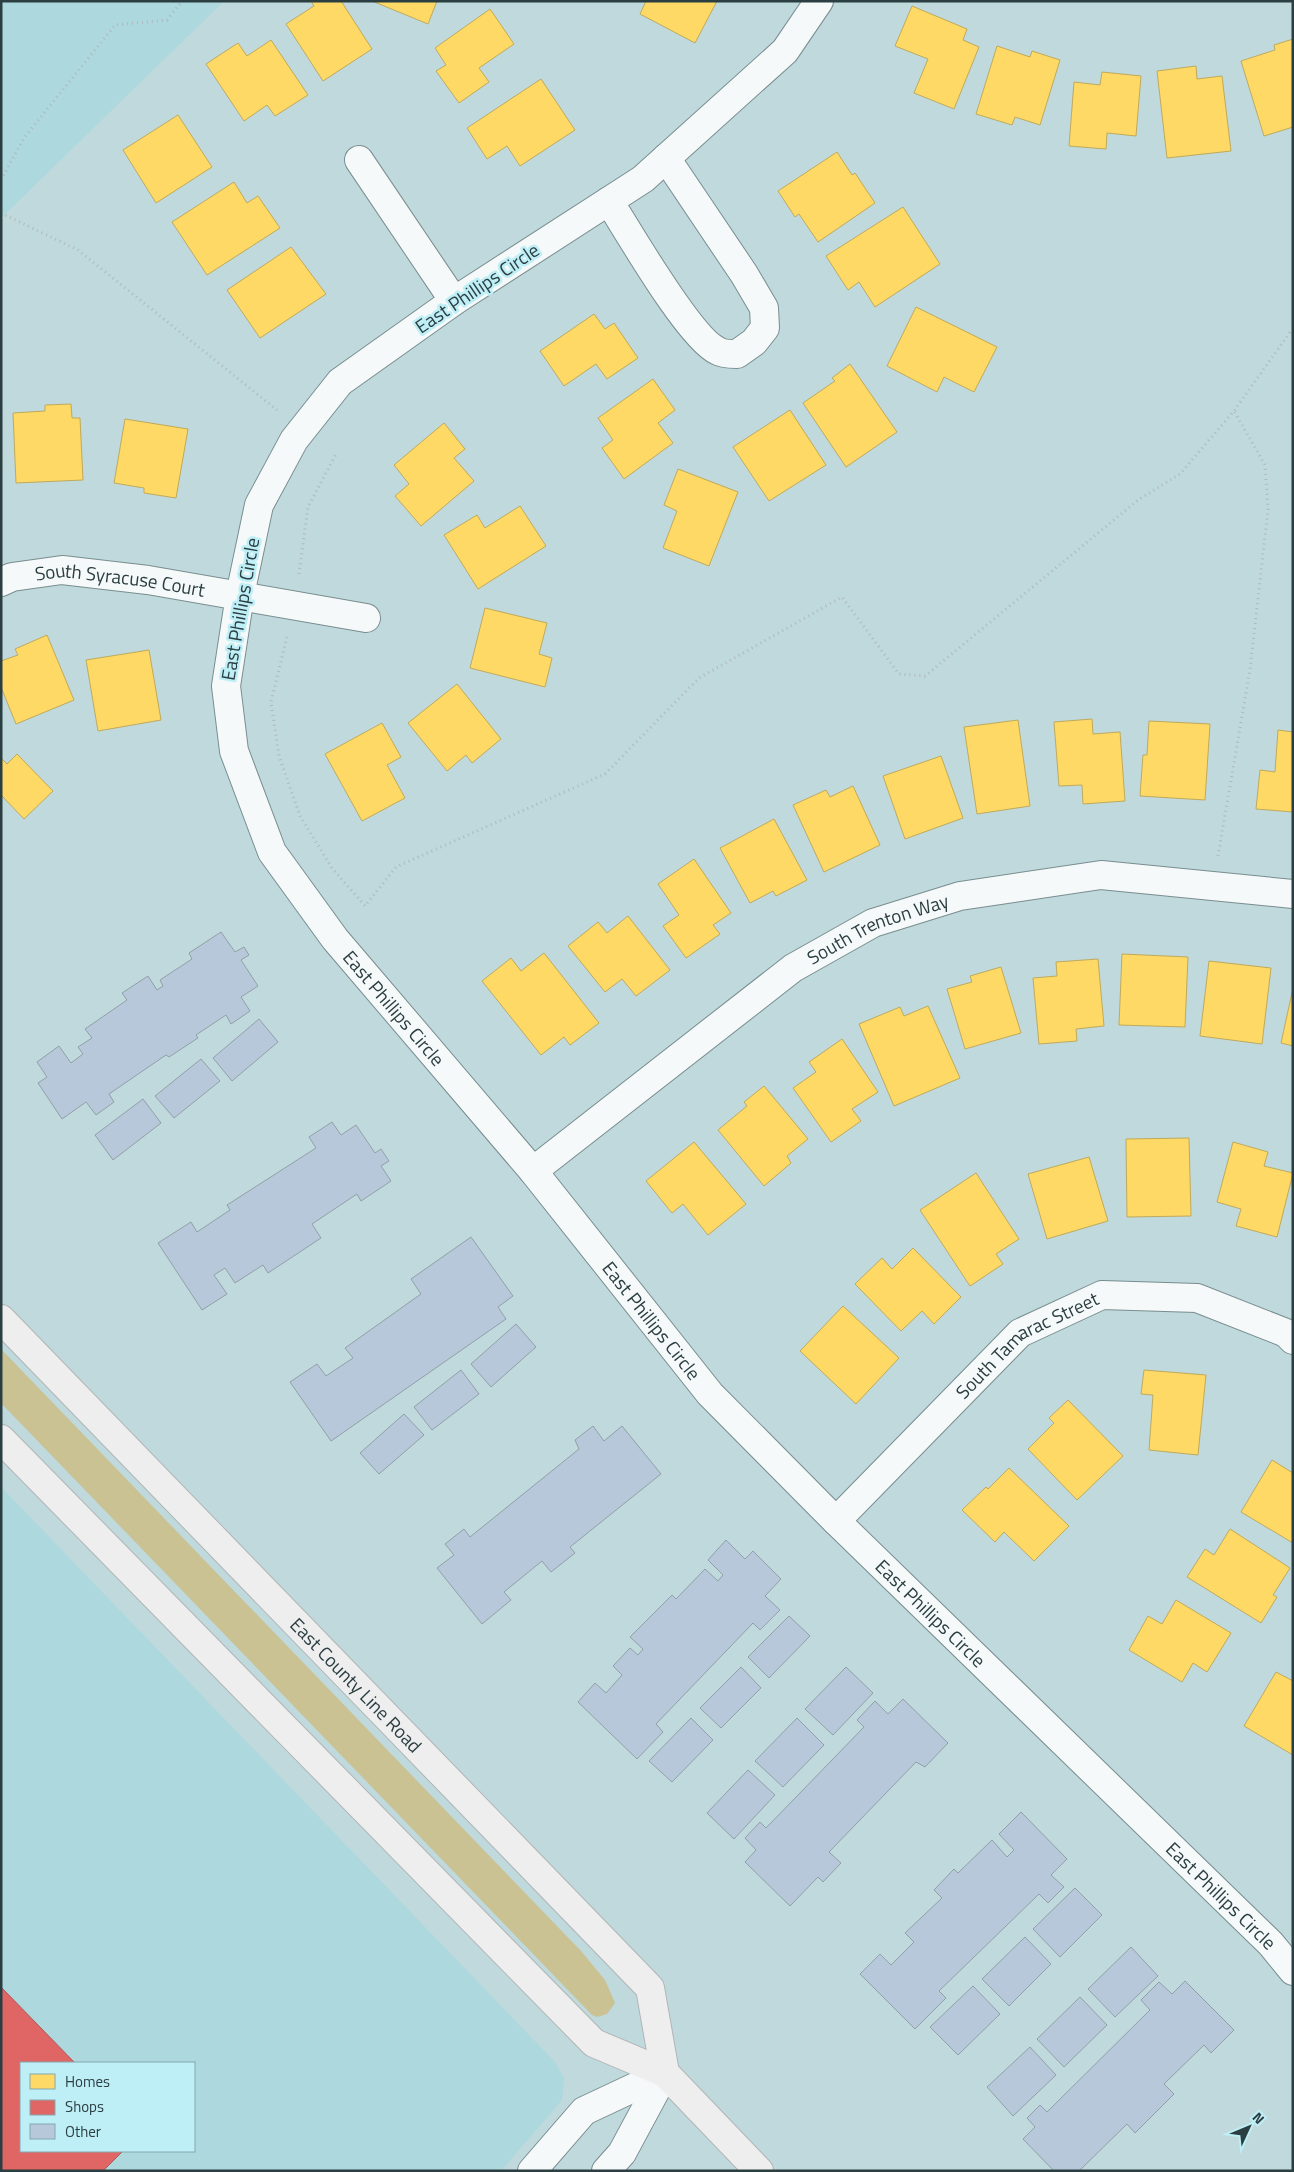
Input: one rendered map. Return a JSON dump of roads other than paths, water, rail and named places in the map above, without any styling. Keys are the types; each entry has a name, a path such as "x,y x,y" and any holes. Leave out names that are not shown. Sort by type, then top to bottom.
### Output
{"main road":[{"name":"East County Line Road","path":"1,1318 650,1988 665,2073"},
{"path":"1,1439 594,2042 665,2073 759,2171"}],"street":[{"name":"East Phillips Circle","path":"818,1 785,51 643,179 454,301 340,382 294,440 259,505 240,595 226,686 234,751 272,852 335,939 533,1170 710,1394 836,1520 1271,1944 1293,1971"},
{"path":"609,201 671,297 698,334 718,351 737,354 754,342 765,328 764,308 744,274 666,158"},
{"path":"358,160 454,301"},
{"name":"South Syracuse Court","path":"1,582 12,577 62,570 148,580 366,618"},
{"name":"South Trenton Way","path":"533,1170 793,968 873,924 960,896 1100,875 1293,894"},
{"name":"South Tamarac Street","path":"836,1520 1020,1333 1102,1295 1197,1298 1286,1333 1293,1340"},
{"path":"532,2171 584,2111 665,2073"},
{"path":"606,2171 622,2153 665,2073"}]}
